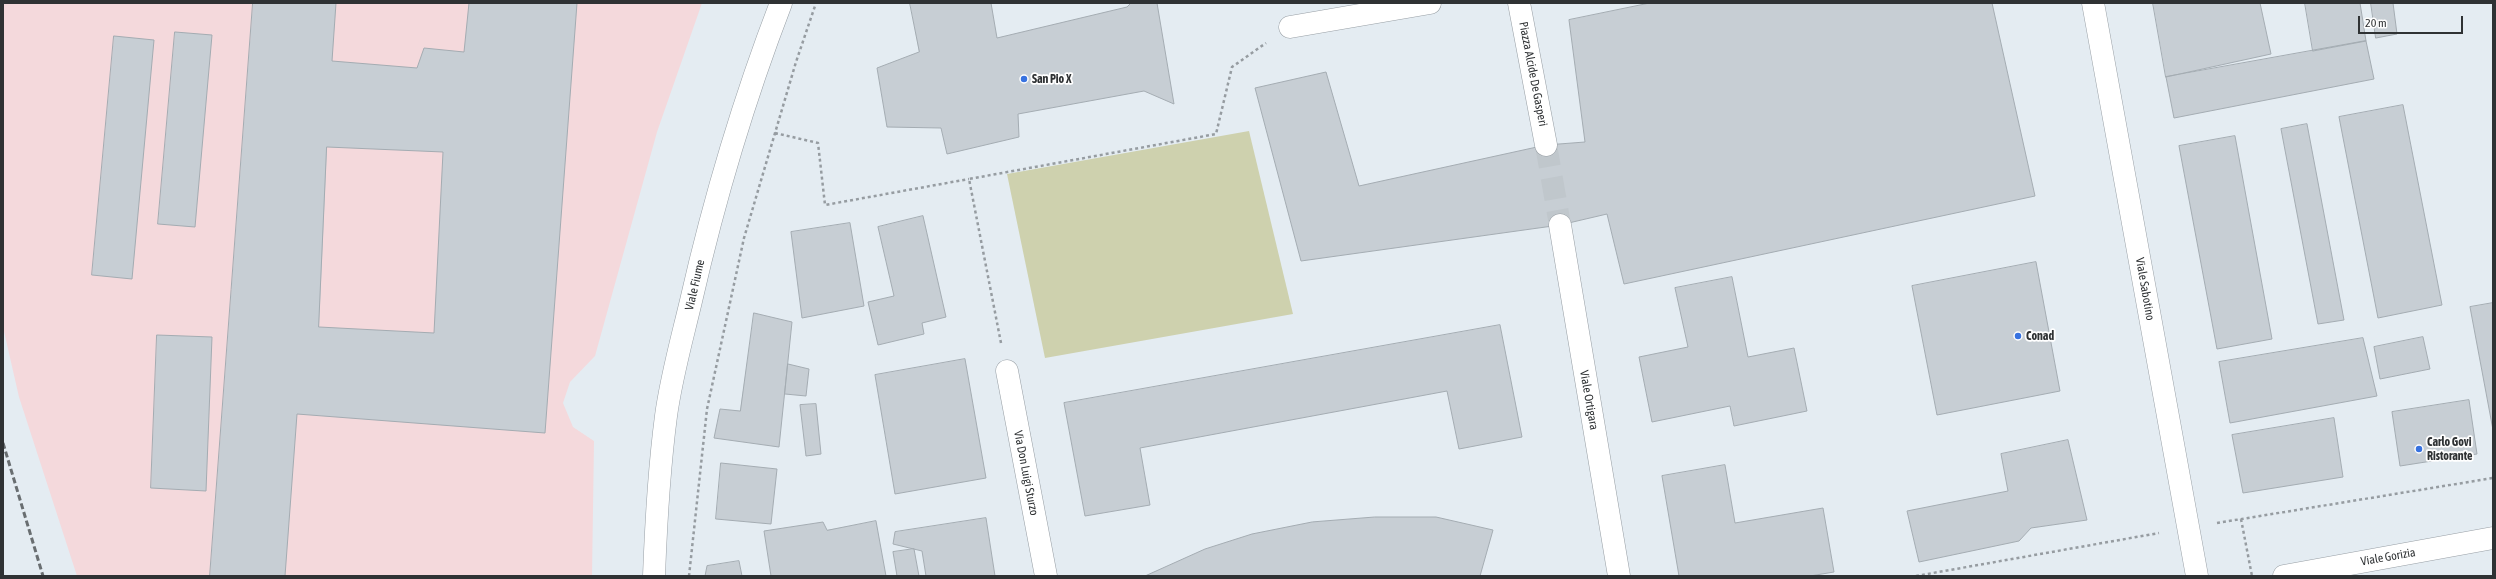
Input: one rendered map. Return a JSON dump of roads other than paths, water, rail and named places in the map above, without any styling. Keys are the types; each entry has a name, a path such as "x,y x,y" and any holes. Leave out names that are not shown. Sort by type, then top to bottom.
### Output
{"street":[{"name":"Viale Fiume","path":"654,576 656,512 666,415 683,335 706,238 758,63 781,3"},
{"path":"1290,27 1430,3"},
{"name":"Piazza Alcide De Gasperi","path":"1519,3 1546,145"},
{"name":"Viale Sabotino","path":"2093,3 2197,576"},
{"name":"Viale Ortigara","path":"1560,225 1619,576"},
{"name":"Via Don Luigi Sturzo","path":"1007,371 1046,576"},
{"name":"Viale Gorizia","path":"2284,576 2493,538"}],"tunnel":[{"path":"1546,145 1560,225"}],"railway":[{"path":"3,443 43,576"}],"place":[{"name":"San Pio X","path":"1024,79"},
{"name":"Conad","path":"2018,336"},
{"name":"Carlo Govi Ristorante","path":"2419,449"}]}
